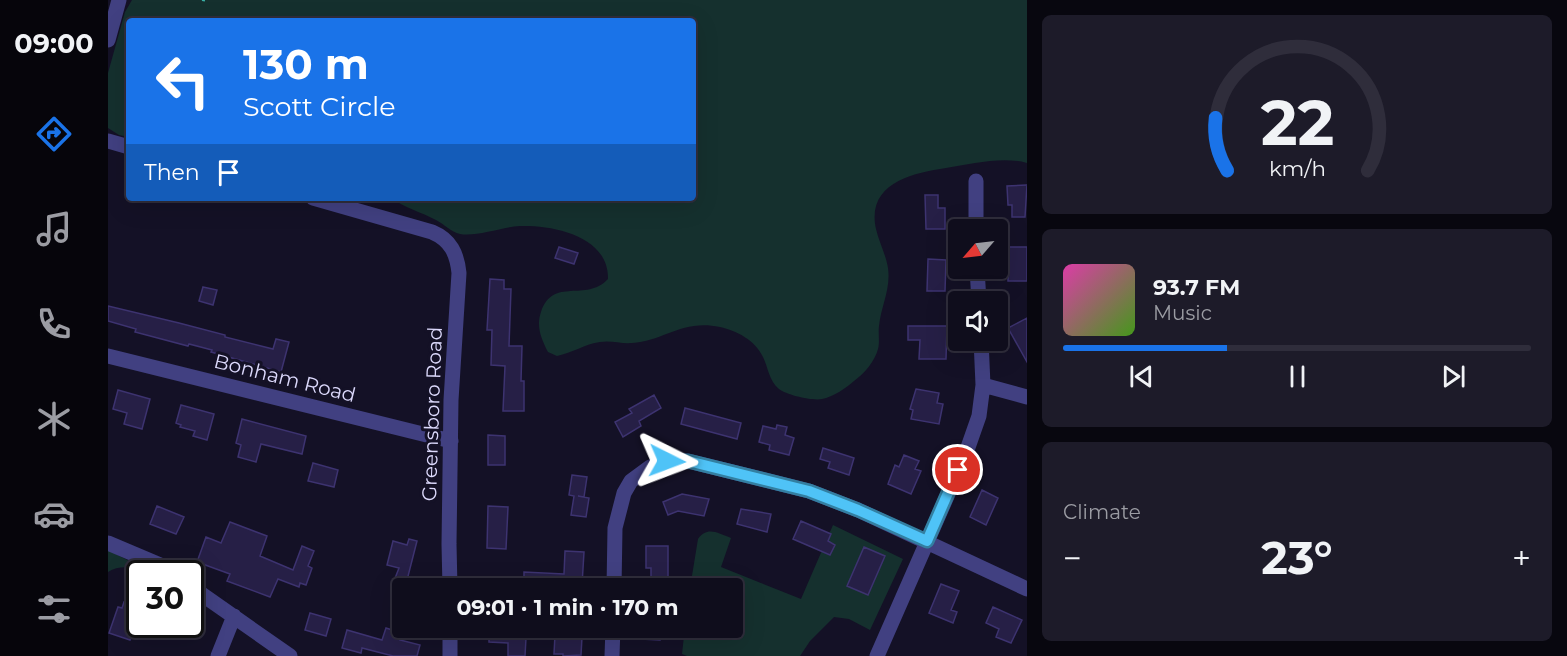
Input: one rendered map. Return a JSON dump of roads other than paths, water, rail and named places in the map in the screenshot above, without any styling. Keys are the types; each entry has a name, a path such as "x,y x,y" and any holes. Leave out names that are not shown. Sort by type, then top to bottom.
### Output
{"street":[{"path":"108,40 119,0"},
{"path":"108,141 126,146"},
{"path":"976,181 976,219"},
{"name":"Greensboro Road","path":"324,201 432,231 445,238 456,258 459,273 452,367 450,578"},
{"path":"877,656 966,453 979,416 983,385 981,351"},
{"name":"Bonham Road","path":"108,357 451,441"},
{"path":"983,385 1027,398"},
{"path":"614,578 615,528 624,493 631,482 650,467 667,461 688,461 809,491 927,541 1027,589"},
{"path":"108,543 148,560"},
{"path":"204,596 290,656"},
{"path":"218,656 234,616"},
{"path":"450,638 450,656"},
{"path":"612,656 613,638"}]}
